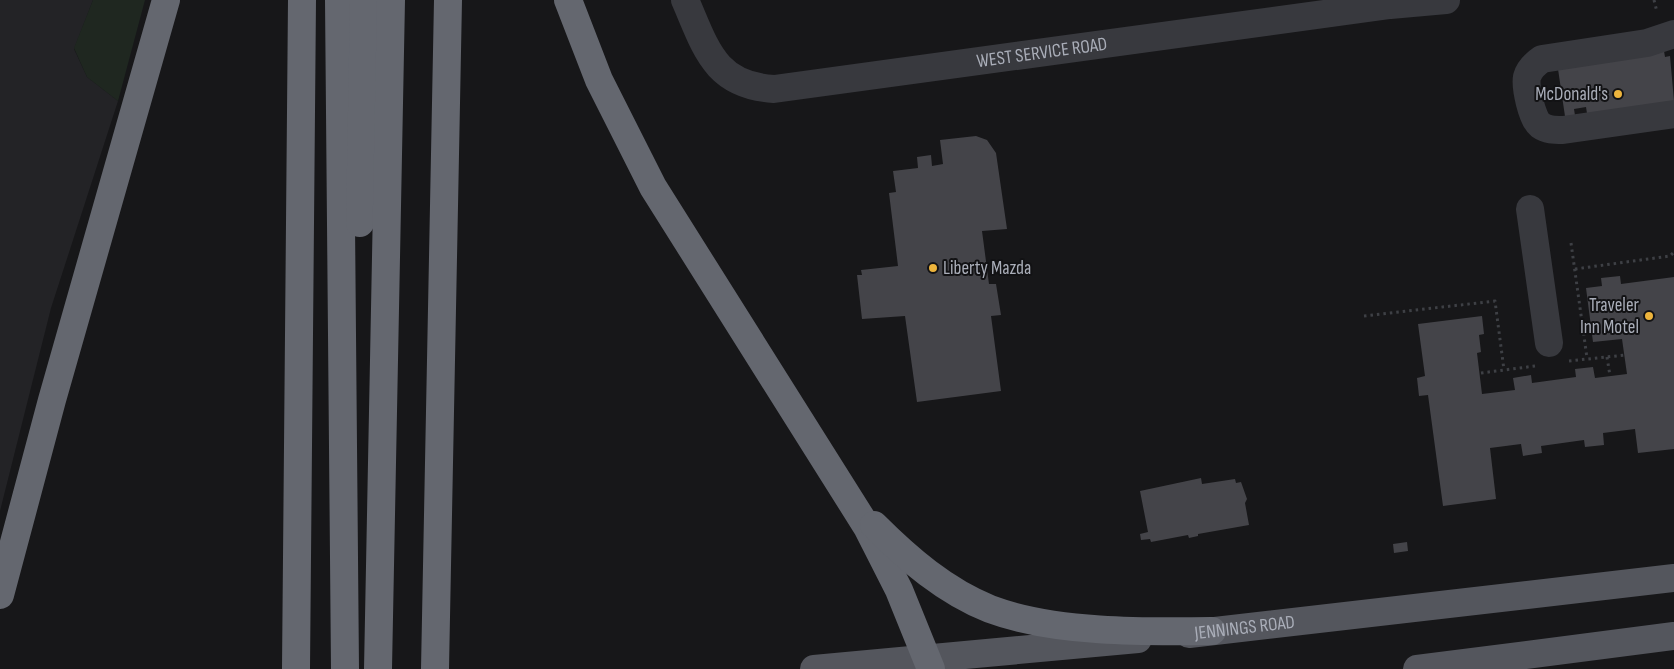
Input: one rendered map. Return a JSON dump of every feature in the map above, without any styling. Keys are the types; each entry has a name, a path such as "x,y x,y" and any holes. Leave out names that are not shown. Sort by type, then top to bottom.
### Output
{"highway":[{"path":"0,595 52,400 166,0"},
{"path":"296,669 302,0"},
{"path":"339,0 345,669"},
{"path":"344,551 355,465 364,0"},
{"path":"378,669 391,0"},
{"path":"435,669 448,0"},
{"path":"568,0 599,80 653,187 848,496 895,581 930,664"},
{"path":"848,496 920,568 956,592 991,609 1031,619 1081,627 1145,631 1212,631"}],"main road":[{"name":"JENNINGS ROAD","path":"814,669 930,664 1674,578"},
{"path":"1417,669 1674,636"}],"street":[{"name":"WEST SERVICE ROAD","path":"684,0 706,48 718,66 742,83 774,88 836,82 1390,5 1446,0"},
{"path":"1667,26 1646,43 1542,59 1535,64 1527,78 1533,116 1538,124 1547,129 1562,130 1674,114"},
{"path":"1530,209 1549,343"}],"path":[{"path":"1654,0 1667,26"},
{"path":"1571,244 1587,358"},
{"path":"1575,269 1670,256 1674,252"},
{"path":"1364,316 1495,301 1504,370"},
{"path":"1607,356 1610,376"}],"shaded area":[{"path":"0,0 93,0 74,49 87,77 118,101 51,308 0,511"},
{"path":"93,0 145,0 118,101 87,77 74,48"}],"building":[{"name":"McDonald's","path":"1664,51 1665,57 1670,56 1674,101 1588,120 1586,107 1574,109 1576,122 1566,123 1558,69"},
{"name":"Liberty Mazda","path":"976,136 987,140 996,153 1007,229 982,231 989,284 996,284 1001,315 991,316 1001,391 917,402 905,316 862,319 857,275 862,275 861,270 898,266 889,193 896,192 893,171 918,168 917,157 931,155 932,166 943,164 940,140"},
{"path":"1620,276 1621,284 1674,277 1674,449 1638,453 1635,429 1603,433 1604,445 1585,447 1584,440 1541,446 1542,453 1523,456 1521,444 1490,448 1496,499 1443,506 1428,395 1419,396 1417,378 1425,376 1418,324 1482,316 1484,334 1479,335 1481,352 1477,353 1482,394 1515,390 1513,378 1531,375 1532,383 1576,377 1575,369 1593,367 1595,378 1627,374 1622,339 1593,342 1586,288 1602,286 1601,278"},
{"path":"1201,478 1202,484 1235,479 1236,483 1241,482 1247,499 1245,503 1249,525 1198,534 1198,536 1189,538 1188,535 1151,542 1150,539 1141,540 1140,534 1148,532 1140,491"},
{"path":"1407,542 1408,551 1394,553 1393,544"}],"place":[{"name":"McDonald's","path":"1618,94"},
{"name":"Liberty Mazda","path":"933,268"},
{"name":"Traveler Inn Motel","path":"1649,316"}]}
